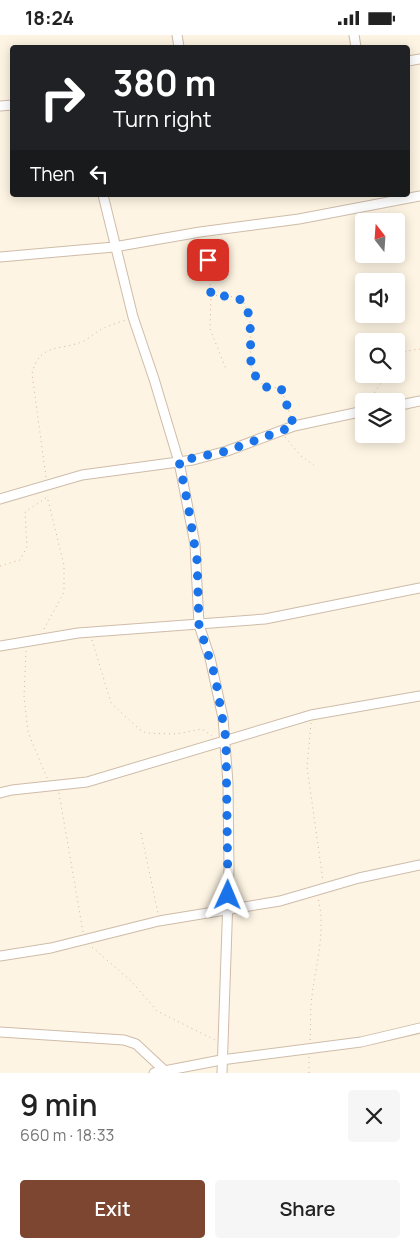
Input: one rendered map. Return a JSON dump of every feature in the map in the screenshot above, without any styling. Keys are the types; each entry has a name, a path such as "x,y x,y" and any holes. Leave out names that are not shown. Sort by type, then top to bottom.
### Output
{"street":[{"path":"103,197 114,247 133,317 179,461 196,552 199,625 215,676 222,740 228,909 222,1073"},
{"path":"0,257 114,247 200,232 299,219 398,198"},
{"path":"405,404 420,401"},
{"path":"0,499 82,475 179,461 227,451 294,426 355,413"},
{"path":"0,646 90,632 265,619 420,588"},
{"path":"0,793 87,782 222,740 312,715 420,696"},
{"path":"0,956 84,940 159,921 280,901 320,889 420,865"},
{"path":"154,1073 221,1060 361,1041 420,1028"},
{"path":"0,1032 124,1039 136,1044 165,1071"}],"path":[{"path":"200,232 208,260 211,295 210,329 226,369"},
{"path":"211,295 235,297 243,301 250,317 253,373 265,387 281,388 294,426"},
{"path":"37,640 53,616 64,591 64,565 47,497 46,487 48,483 32,374 36,362 52,349 84,341 104,328 133,317"},
{"path":"405,352 420,349"},
{"path":"279,431 301,456 314,465"},
{"path":"0,566 20,560 27,547 25,512 47,497"},
{"path":"90,632 111,703 140,729 146,733 176,734 202,729 222,740"},
{"path":"26,641 24,696 28,732 53,785 84,940 131,981 157,1011 224,1044"},
{"path":"309,1073 310,1006 322,931 320,889 308,767 312,715"},
{"path":"141,833 159,921"}],"route":[{"path":"208,260 211,295 242,299 250,317 251,366 253,373 265,387 276,386 281,388 294,426 227,451 193,460 179,461 197,560 199,625 215,676 216,688 224,718 229,822 228,895"}]}
